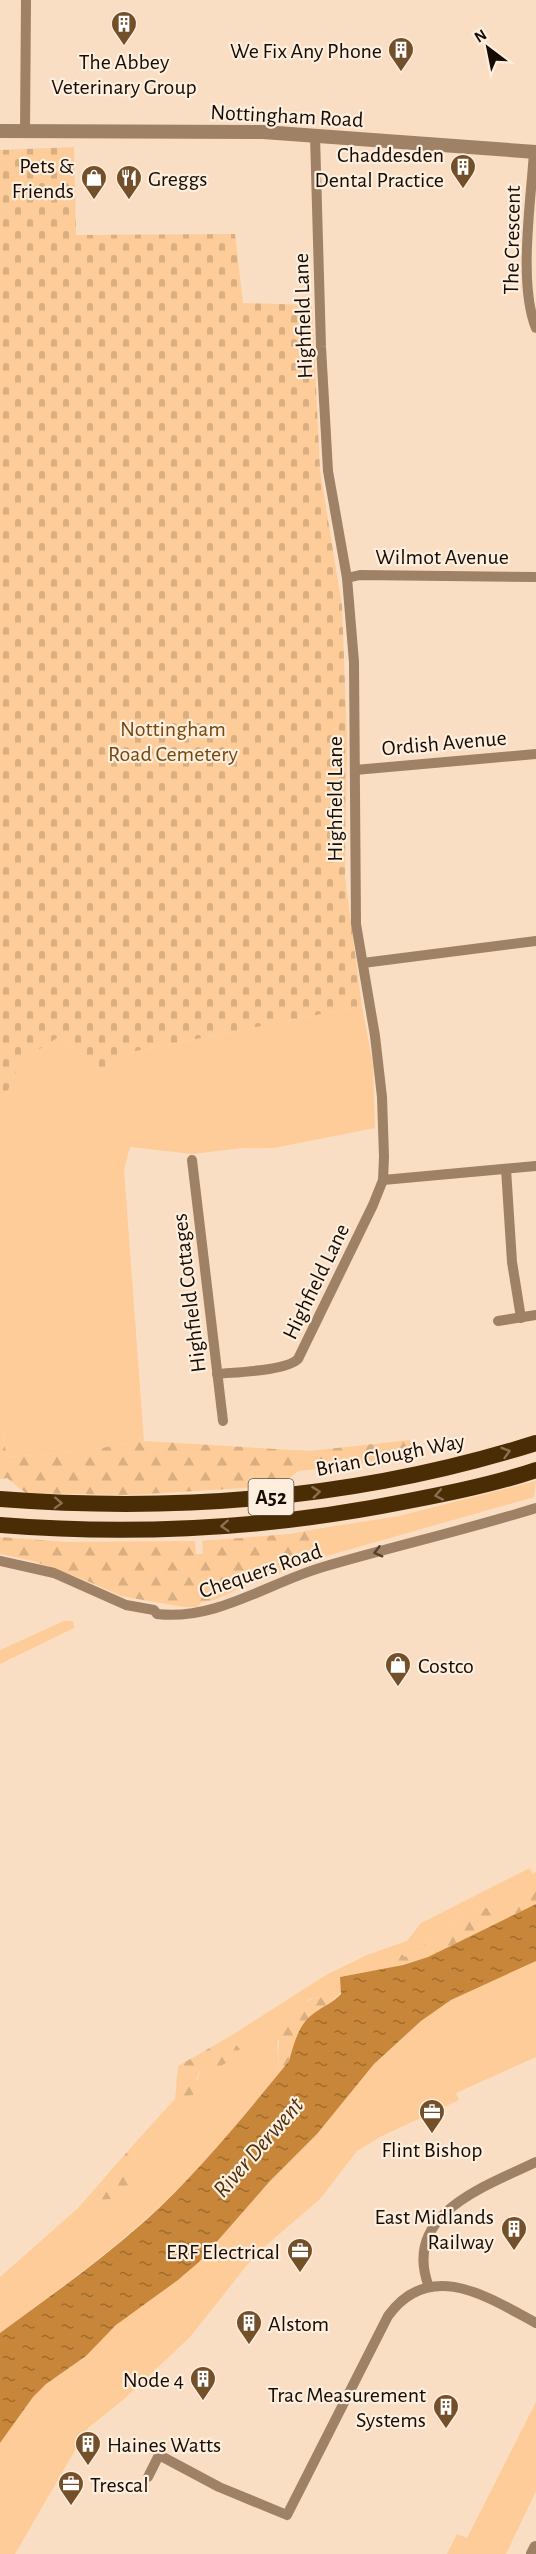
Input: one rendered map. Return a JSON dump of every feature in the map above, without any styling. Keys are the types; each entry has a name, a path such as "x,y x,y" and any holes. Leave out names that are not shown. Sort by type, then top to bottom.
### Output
{"highway":[{"name":"Brian Clough Way","path":"0,1499 94,1504 162,1504 293,1495 410,1477 536,1443"},
{"name":"A52","path":"0,1525 152,1530 275,1522 347,1513 450,1493 536,1470"}],"street":[{"path":"26,0 26,131"},
{"name":"Nottingham Road","path":"0,131 263,132 535,152"},
{"name":"Highfield Lane","path":"217,1374 280,1367 298,1359 355,1244 383,1180 380,1079 356,924 354,663 347,578 328,471 315,136"},
{"name":"The Crescent","path":"535,152 526,284 529,306 536,328"},
{"name":"Wilmot Avenue","path":"347,578 360,575 536,577"},
{"name":"Ordish Avenue","path":"355,770 536,754"},
{"path":"363,963 536,941"},
{"name":"Highfield Cottages","path":"192,1160 223,1421"},
{"path":"383,1180 536,1166"},
{"path":"506,1169 512,1262 521,1318"},
{"path":"498,1321 536,1315"},
{"name":"Chequers Road","path":"0,1561 54,1573 126,1605 154,1610 157,1614 174,1616 221,1607 322,1567 536,1508"},
{"path":"429,2287 423,2266 423,2252 444,2214 460,2199 536,2162"},
{"path":"148,2477 159,2455 219,2487 287,2515 388,2316 405,2297 429,2287 447,2285 466,2288 536,2323"},
{"path":"533,2554 536,2548"}],"green space":[{"name":"Nottingham Road Cemetery","path":"74,147 76,235 235,234 243,303 312,305 320,470 342,606 347,737 345,877 362,1006 136,1051 101,1071 60,1036 21,1061 0,1108 0,150"},
{"path":"362,1006 373,1065 375,1128 274,1148 243,1148 192,1154 130,1147 124,1170 144,1441 76,1452 7,1457 0,1420 0,1108 21,1061 60,1036 101,1071 136,1051"},
{"path":"0,1420 7,1457 76,1452 144,1441 309,1451 410,1440 415,1453 355,1465 299,1471 289,1478 261,1487 130,1495 26,1493 7,1478 0,1479"},
{"path":"536,1481 534,1497 316,1559 321,1536 310,1530 399,1516"},
{"path":"310,1530 321,1536 316,1559 214,1600 202,1602 197,1607 183,1607 121,1596 33,1561 0,1554 0,1537 67,1542 195,1541 196,1554 203,1554 202,1541 290,1534"},
{"path":"64,1621 73,1621 74,1628 0,1664 0,1650"},
{"path":"530,1868 536,1883 524,1899 460,1914 422,1947 417,1946 405,1957 397,1951 392,1955 393,1967 340,1977 342,1991 329,2004 320,1997 308,2000 277,2042 279,2073 199,2167 143,2222 73,2279 0,2333 0,2277 77,2209 93,2191 96,2200 111,2199 135,2168 134,2144 175,2099 193,2095 201,2068 240,2050 229,2037 326,1975 367,1955 407,1941 421,1923"},
{"path":"536,1872 536,1904 428,1957 393,1967 392,1955 397,1950 405,1957 417,1946 422,1947 460,1914 524,1899 522,1887 535,1883 532,1874"},
{"path":"536,1961 536,2057 456,2093 459,2100 380,2137 357,2151 320,2199 255,2255 190,2337 123,2400 88,2428 15,2554 0,2554 0,2443 33,2397 46,2384 86,2356 116,2325 186,2274 270,2181 317,2134 374,2064 421,2021 451,2000"},
{"path":"320,1997 329,2004 317,2011 289,2061 279,2073 279,2047 283,2025 296,2008"},
{"path":"229,2037 240,2049 229,2061 211,2072 201,2068 196,2080 201,2083 193,2095 175,2099 178,2066"},
{"path":"134,2144 135,2168 126,2189 120,2190 112,2199 95,2200 93,2191"},
{"path":"536,2402 536,2491 506,2554 447,2554 457,2534 467,2538"}],"water":[{"name":"River Derwent","path":"536,1904 536,1961 451,2000 421,2021 374,2064 317,2134 270,2181 199,2262 116,2325 86,2356 46,2384 33,2397 0,2443 0,2333 110,2251 165,2203 220,2144 289,2061 297,2035 308,2018 341,1994 340,1977 403,1965 428,1957"}],"place":[{"name":"The Abbey Veterinary Group","path":"124,47"},
{"name":"We Fix Any Phone","path":"401,73"},
{"name":"Chaddesden Dental Practice","path":"463,190"},
{"name":"Pets & Friends","path":"94,201"},
{"name":"Greggs","path":"129,201"},
{"name":"Costco","path":"398,1688"},
{"name":"Flint Bishop","path":"432,2135"},
{"name":"East Midlands Railway","path":"514,2252"},
{"name":"ERF Electrical","path":"300,2274"},
{"name":"Alstom","path":"249,2346"},
{"name":"Node 4","path":"203,2402"},
{"name":"Trac Measurement Systems","path":"446,2430"},
{"name":"Haines Watts","path":"88,2467"},
{"name":"Trescal","path":"71,2507"}]}
